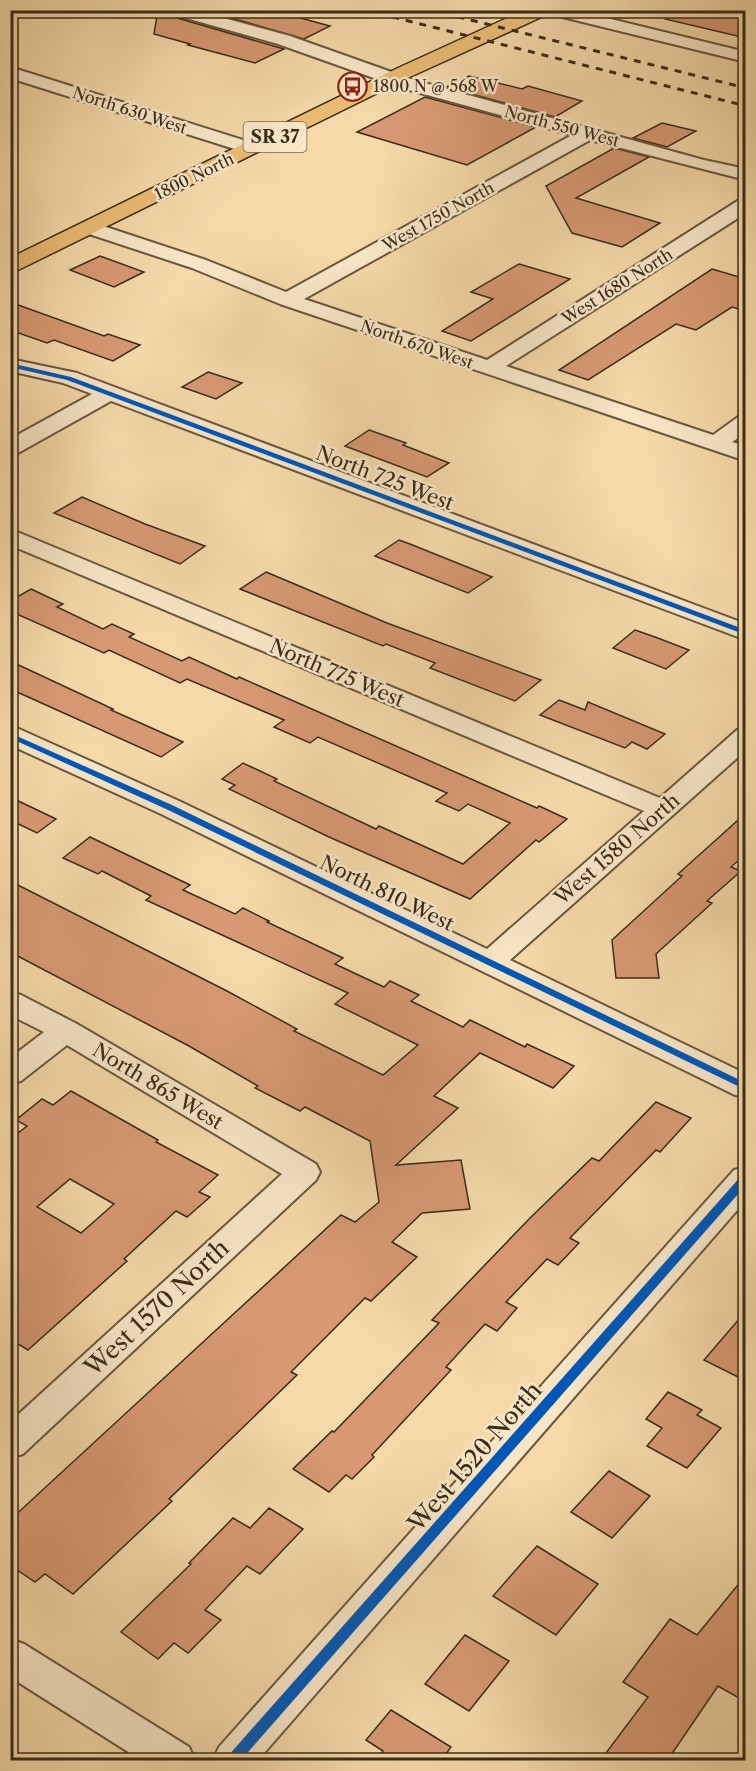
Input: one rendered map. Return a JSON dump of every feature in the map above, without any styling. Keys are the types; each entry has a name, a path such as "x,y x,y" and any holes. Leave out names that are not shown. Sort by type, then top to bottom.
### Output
{"main road":[{"name":"1800 North","path":"10,267 392,79 541,10"}],"street":[{"name":"North 550 West","path":"174,10 284,40 392,79 701,165 746,175"},
{"path":"552,10 746,57"},
{"name":"North 630 West","path":"10,72 250,148"},
{"name":"West 1750 North","path":"287,300 589,133"},
{"name":"West 1680 North","path":"489,368 746,204"},
{"name":"North 670 West","path":"90,228 199,264 287,300 746,454"},
{"name":"North 725 West","path":"10,365 69,378 746,633"},
{"path":"10,448 109,394"},
{"path":"715,444 746,422"},
{"name":"North 775 West","path":"10,536 663,809"},
{"name":"North 810 West","path":"10,735 169,807 746,1087"},
{"name":"West 1580 North","path":"489,963 746,736"},
{"name":"North 865 West","path":"10,1002 66,1031 304,1172"},
{"path":"10,1074 66,1031"},
{"name":"West 1570 North","path":"10,1444 304,1172"},
{"name":"West 1520 North","path":"233,1761 746,1178"},
{"path":"10,1656 175,1761"}],"building":[{"path":"158,10 164,10 167,15 284,49 255,63 188,45 190,44 154,34"},
{"path":"204,10 271,10 330,26 304,39"},
{"path":"666,10 746,10 746,38 665,19"},
{"path":"469,76 522,89 528,86 582,101 555,117 446,87"},
{"path":"425,97 536,127 467,165 357,132"},
{"path":"662,123 696,131 667,147 633,138"},
{"path":"614,148 649,157 576,198 660,223 622,247 572,233 546,186"},
{"path":"100,256 144,272 114,287 70,270"},
{"path":"519,264 570,279 471,341 442,331 493,299 471,292"},
{"path":"712,269 746,279 746,311 732,307 696,330 676,324 588,380 559,370"},
{"path":"10,302 104,336 108,334 140,345 113,361 54,340 47,343 10,330"},
{"path":"208,372 242,383 216,399 182,387"},
{"path":"369,430 406,443 403,445 449,463 427,477 345,446"},
{"path":"82,497 205,546 180,564 54,513"},
{"path":"399,540 492,577 468,593 375,556"},
{"path":"266,572 387,623 541,680 515,701 430,668 435,663 386,644 383,646 240,589"},
{"path":"31,589 63,604 57,607 103,629 112,624 134,634 129,637 182,661 189,657 237,679 239,677 537,808 539,806 567,819 539,842 536,840 470,899 329,837 229,789 235,785 222,779 243,763 277,779 274,781 376,829 379,826 463,864 510,823 468,804 459,811 436,801 447,793 318,737 310,743 274,727 284,720 187,679 180,683 109,650 104,653 10,611 10,601"},
{"path":"635,630 689,650 666,669 613,648"},
{"path":"10,661 183,742 161,757 10,689"},
{"path":"559,700 585,710 588,702 665,734 647,749 632,742 625,748 540,715"},
{"path":"10,797 56,819 37,833 10,820"},
{"path":"746,813 746,854 731,867 741,871 707,901 712,903 656,954 659,978 616,978 612,940 682,876 678,874"},
{"path":"90,837 190,885 183,890 235,914 243,908 343,958 335,964 384,987 390,981 419,995 411,1001 463,1027 470,1020 525,1047 527,1044 574,1066 553,1088 480,1053 434,1096 458,1108 396,1165 461,1160 470,1209 422,1213 392,1242 417,1257 371,1301 365,1298 291,1372 297,1375 169,1499 172,1501 73,1594 45,1574 35,1582 10,1565 10,1520 341,1215 355,1222 379,1202 370,1141 305,1107 300,1111 255,1088 258,1086 189,1046 10,952 10,881 227,991 297,1029 294,1031 383,1075 418,1045 335,1004 348,993 146,900 151,896 102,871 98,874 63,858"},
{"path":"71,1091 158,1140 156,1142 218,1175 199,1192 210,1197 187,1217 176,1211 124,1259 127,1261 28,1350 10,1339 10,1139 27,1126 16,1120 42,1099 53,1105","holes":["70,1179 114,1204 81,1233 37,1207"]},
{"path":"656,1102 691,1118 660,1152 656,1150 570,1238 579,1243 558,1265 547,1259 506,1302 517,1308 497,1331 485,1324 446,1367 451,1370 372,1455 374,1457 352,1479 346,1475 329,1492 293,1469 332,1431 334,1432 439,1323 432,1320 530,1218 592,1158 599,1161"},
{"path":"746,1311 746,1381 704,1360"},
{"path":"668,1392 702,1410 697,1415 721,1428 687,1468 647,1446 662,1428 646,1419"},
{"path":"609,1471 650,1496 612,1538 571,1512"},
{"path":"269,1508 303,1529 260,1574 247,1566 205,1610 221,1620 188,1653 174,1643 158,1659 121,1632 191,1564 189,1563 233,1518 250,1528"},
{"path":"537,1546 598,1584 556,1635 493,1596"},
{"path":"746,1575 746,1702 718,1686 667,1761 600,1761 648,1697 623,1682 670,1619 697,1635"},
{"path":"465,1635 509,1661 469,1711 425,1684"},
{"path":"391,1710 451,1747 441,1761 375,1761 383,1751 366,1740"}],"railway":[{"path":"365,10 746,106"},
{"path":"430,10 746,88"}],"cycle path":[{"path":"10,365 69,378 746,633"},
{"path":"10,735 169,807 746,1087"},
{"path":"233,1760 746,1178"}],"place":[{"name":"1800 N @ 568 W","path":"352,86"}]}
